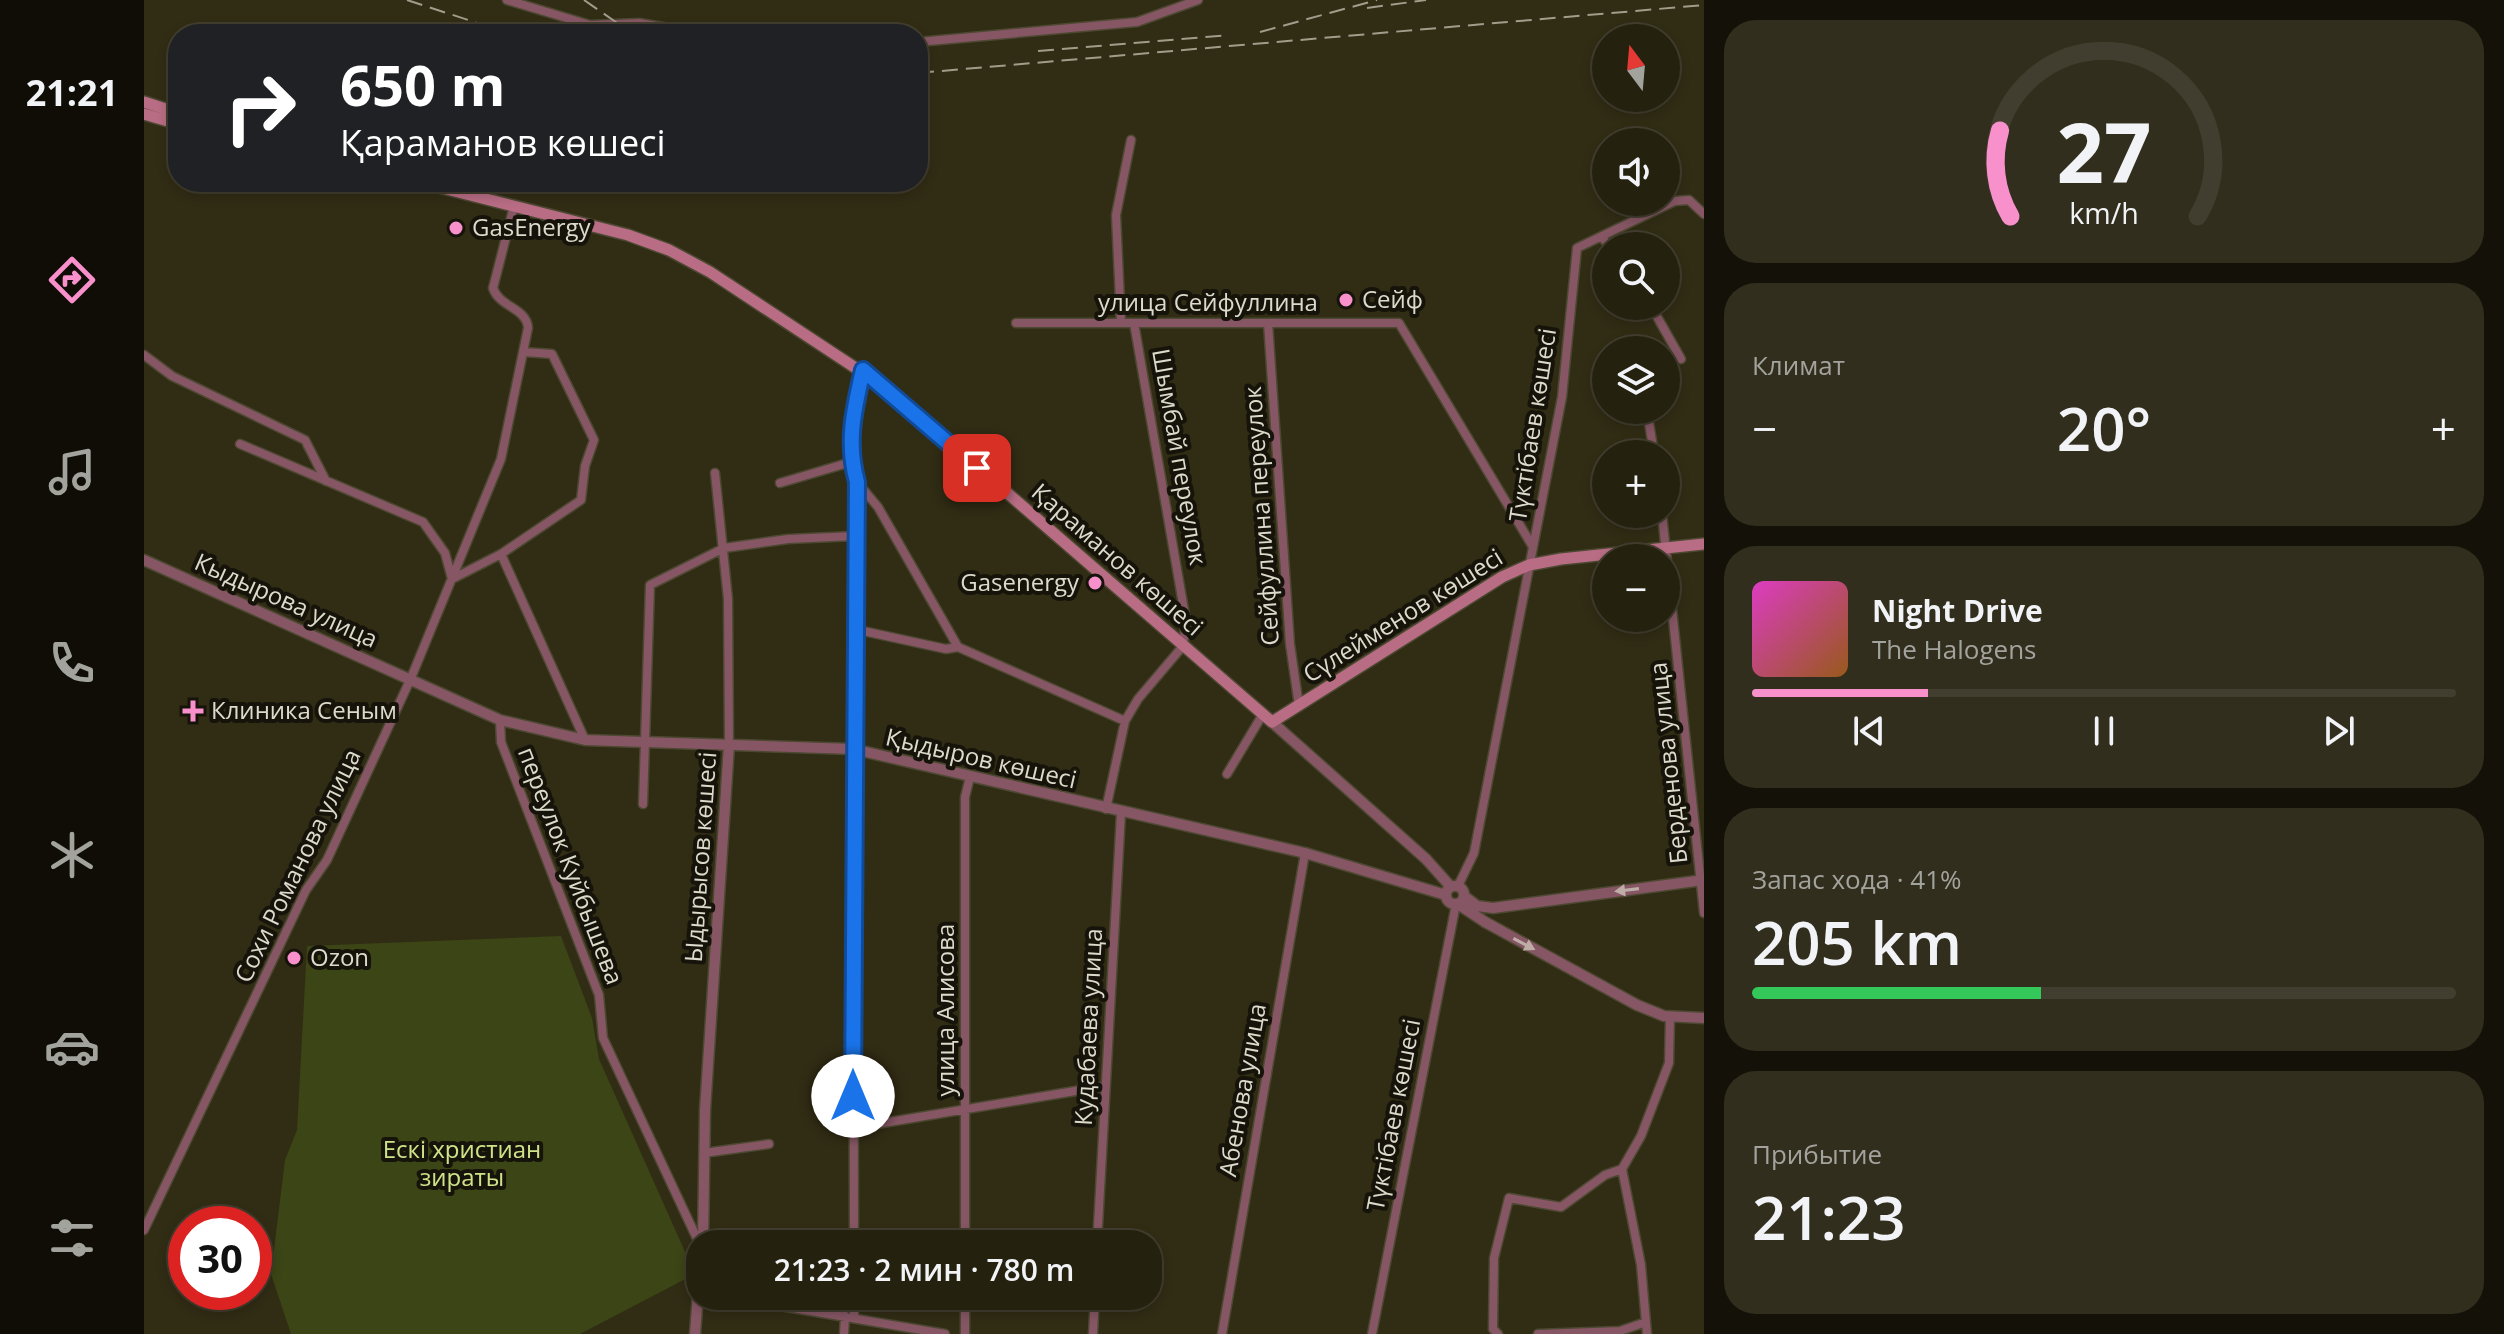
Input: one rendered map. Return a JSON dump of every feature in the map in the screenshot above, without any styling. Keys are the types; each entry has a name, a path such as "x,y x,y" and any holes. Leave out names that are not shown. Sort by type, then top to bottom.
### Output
{"main road":[{"path":"144,102 168,110"},
{"path":"145,114 168,121"},
{"name":"Қараманов көшесі","path":"459,192 606,229 669,250 710,272 863,370 1268,718"},
{"name":"Сүлейменов көшесі","path":"1680,546 1704,544"},
{"name":"Сүлейменов көшесі","path":"1268,718 1299,706 1502,577 1529,565 1592,557"}],"street":[{"path":"507,0 587,24"},
{"path":"928,41 1137,22 1198,2"},
{"path":"614,24 645,24"},
{"path":"1121,323 1116,215 1131,140"},
{"path":"1611,232 1683,199 1704,214"},
{"name":"Сохи Романова улица","path":"144,1230 306,890 327,860 411,678 501,459 528,321 496,296 493,288 514,206"},
{"name":"Түктібаев көшесі","path":"1372,1334 1456,895 1474,853 1562,397 1577,248 1592,241"},
{"path":"1659,320 1681,359"},
{"name":"улица Сейфуллина","path":"1016,323 1399,323 1533,548"},
{"name":"Шымбай переулок","path":"1134,323 1180,573 1186,621 1183,646"},
{"name":"Сейфуллина переулок","path":"1268,323 1290,644 1299,706"},
{"path":"240,444 423,522 445,553 452,579 501,554 581,500 585,466 594,440 566,377 552,354 524,352"},
{"path":"144,355 172,376 305,440 326,481"},
{"path":"854,1230 853,749 857,482 851,462 851,419 863,370"},
{"path":"780,483 851,462"},
{"name":"Ыдырысов көшесі","path":"701,1230 729,745 724,548 715,473"},
{"path":"857,482 878,507 958,647"},
{"path":"643,804 650,585 724,548 788,539 855,536"},
{"path":"501,554 585,740"},
{"name":"Кыдырова улица","path":"144,560 411,678"},
{"path":"854,629 946,649 958,647 1125,721"},
{"name":"Берденова улица","path":"1675,632 1704,913"},
{"path":"1106,809 1125,721 1138,699 1183,646"},
{"name":"Қыдыров көшесі","path":"411,678 500,720 585,740 853,749 1305,853 1456,895 1477,906 1493,908 1703,880"},
{"path":"1227,774 1268,718"},
{"name":"Қараманов көшесі","path":"1268,718 1426,859 1456,895 1485,922 1637,1005 1670,1017 1704,1018"},
{"name":"переулок Куйбышева","path":"500,720 501,742 599,995 603,1038 694,1230"},
{"name":"улица Алисова","path":"965,1230 965,797 970,777"},
{"name":"Кудабаева улица","path":"1098,1230 1121,813"},
{"name":"Абенова улица","path":"1222,1334 1305,853"},
{"path":"1485,922 1486,914 1493,908"},
{"path":"1498,1334 1493,1329 1494,1258 1509,1198 1561,1207 1605,1175 1622,1169 1641,1136 1669,1063 1670,1017"},
{"path":"853,1128 1105,1086"},
{"path":"704,1153 769,1144"},
{"path":"1622,1169 1641,1265 1647,1334"},
{"path":"695,1334 697,1310"},
{"path":"807,1310 945,1334"},
{"path":"844,1334 851,1310"},
{"path":"965,1310 965,1334"},
{"path":"1093,1334 1094,1310"},
{"path":"1538,1334 1620,1331 1646,1322"}],"green space":[{"name":"Ескі христиан зираты","path":"561,936 592,1018 599,1059 686,1254 686,1279 580,1334 291,1334 272,1277 272,1266 285,1160 297,1130 307,946"}],"railway":[{"path":"407,0 480,24"},
{"path":"584,0 619,24"},
{"path":"1260,32 1377,0"},
{"path":"1367,8 1426,0"},
{"path":"928,72 1704,5"},
{"path":"1038,51 1229,35"}],"place":[{"name":"GasEnergy","path":"456,228"},
{"name":"Сейф","path":"1346,300"},
{"name":"Gasenergy","path":"1095,583"},
{"name":"Клиника Сеным","path":"193,711"},
{"name":"Ozon","path":"294,958"}],"route":[{"path":"853,1096 853,719 857,482 849,450 851,419 863,370 977,468"}]}
